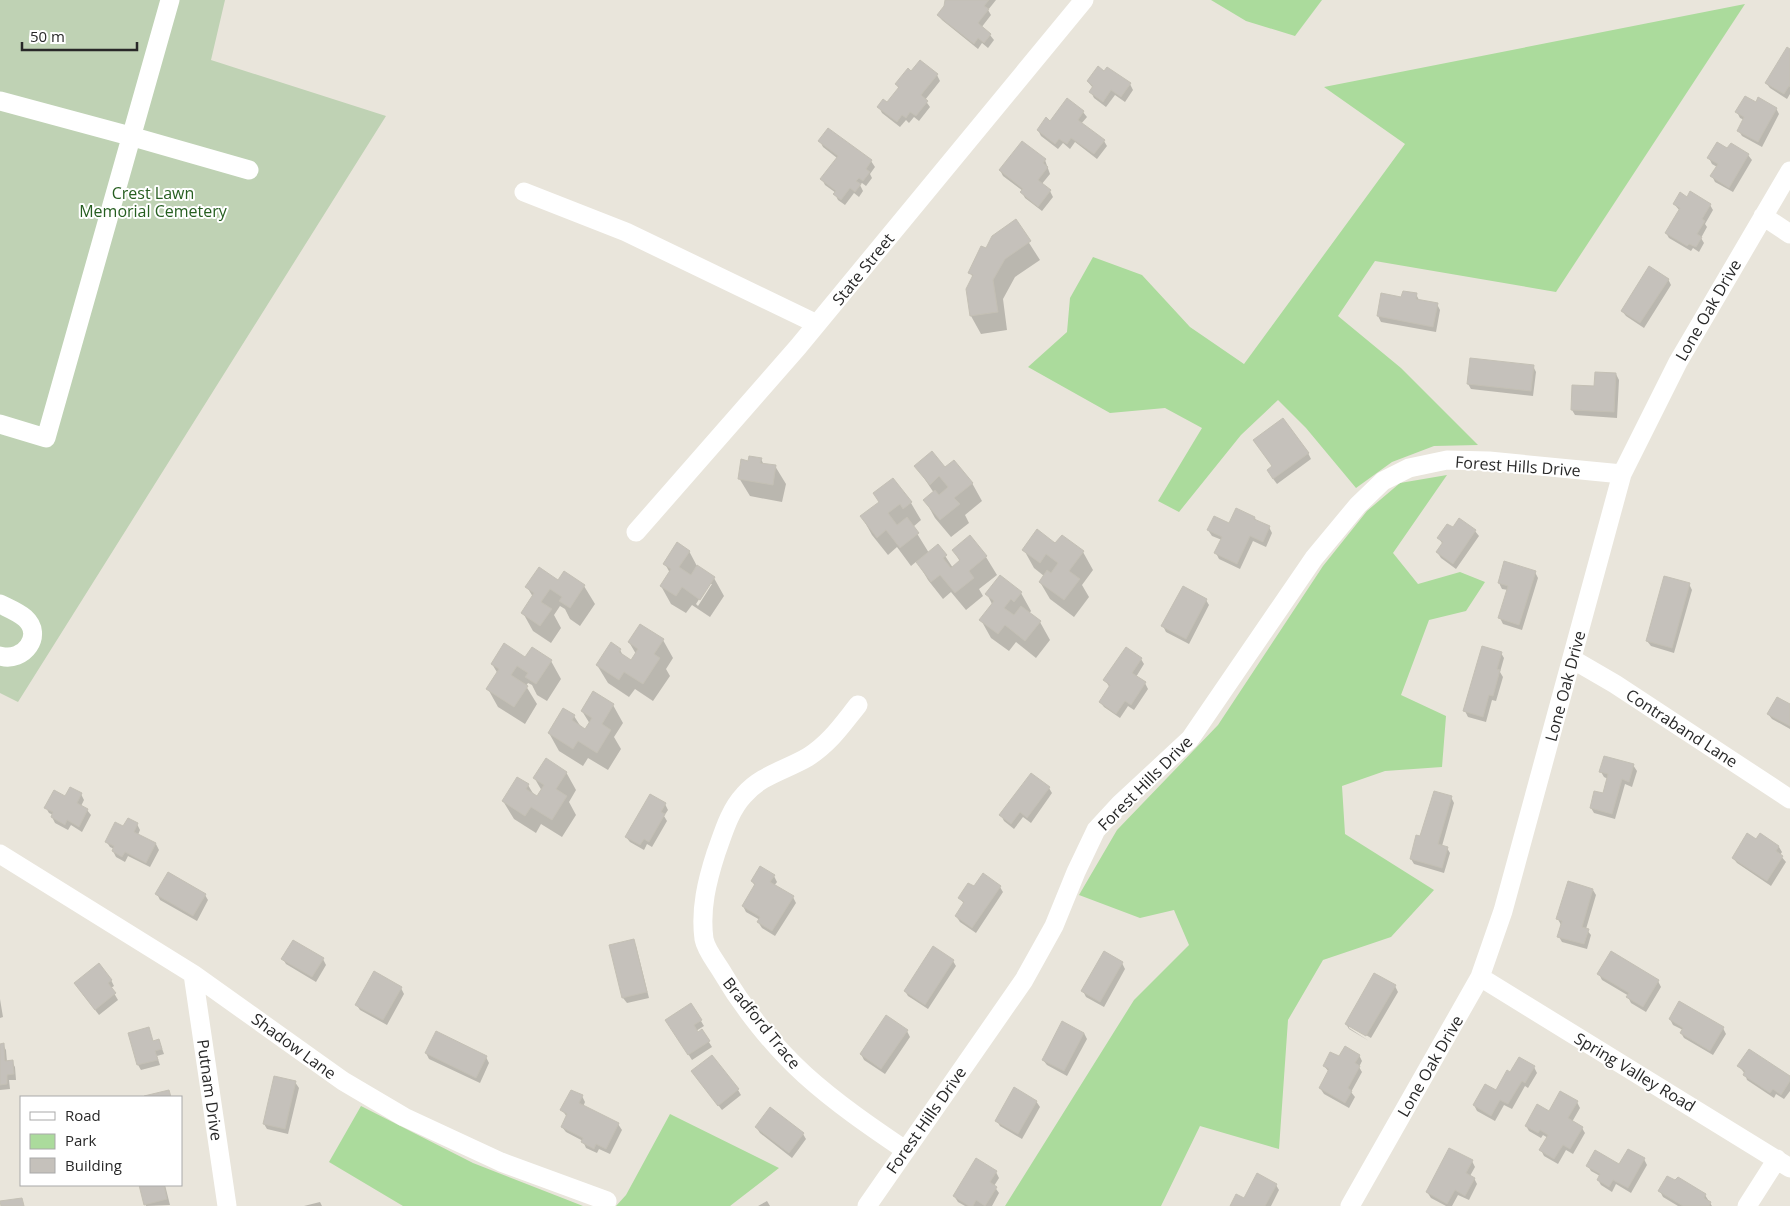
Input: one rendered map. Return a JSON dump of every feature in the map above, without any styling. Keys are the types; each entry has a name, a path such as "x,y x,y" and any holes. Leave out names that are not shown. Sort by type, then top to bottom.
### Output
{"street":[{"path":"0,424 46,438 170,0"},
{"name":"State Street","path":"636,532 817,324 1084,0"},
{"path":"0,101 249,170"},
{"name":"Lone Oak Drive","path":"1350,1206 1480,977 1504,911 1622,474 1678,362 1790,171"},
{"path":"524,192 626,232 817,324"},
{"path":"1763,216 1790,234"},
{"name":"Forest Hills Drive","path":"866,1206 1024,980 1054,926 1096,830 1120,804 1190,739 1314,558 1358,505 1383,481 1409,468 1447,460 1490,461 1622,474"},
{"path":"0,604 25,618 32,629 31,640 26,651 14,657 0,656"},
{"name":"Contraband Lane","path":"1572,659 1624,690 1790,799"},
{"name":"Bradford Trace","path":"858,705 832,739 808,757 762,779 743,796 728,820 710,871 702,909 704,941 742,1002 782,1052 805,1075 832,1097 906,1150"},
{"name":"Shadow Lane","path":"0,854 193,974 343,1081 404,1117 501,1162 607,1201"},
{"name":"Putnam Drive","path":"193,974 227,1206"},
{"name":"Spring Valley Road","path":"1480,977 1784,1164"},
{"path":"1747,1206 1784,1164"}],"green space":[{"name":"Crest Lawn Memorial Cemetery","path":"0,0 225,0 211,60 386,116 18,702 0,693"},
{"path":"1211,0 1322,0 1295,36 1246,21"},
{"path":"1745,4 1556,292 1375,261 1338,316 1401,368 1478,445 1434,446 1392,462 1356,488 1306,428 1278,400 1241,435 1179,512 1158,501 1202,428 1165,408 1110,413 1028,367 1067,332 1070,298 1093,257 1142,275 1190,327 1244,364 1405,144 1324,87"},
{"path":"1447,475 1393,553 1418,584 1460,572 1485,582 1466,611 1429,620 1401,695 1446,716 1442,767 1385,771 1342,786 1345,834 1434,890 1391,937 1323,960 1288,1020 1279,1149 1200,1126 1161,1206 1005,1206 1134,1000 1189,945 1174,910 1140,918 1079,895 1117,830 1218,725 1323,566 1367,511 1400,483"},
{"path":"361,1106 473,1163 583,1206 403,1206 329,1162"},
{"path":"670,1114 779,1168 730,1206 616,1206 626,1195"}],"building":[{"path":"945,0 989,0 984,6 989,9 978,23 991,34 984,43 978,38 974,44 937,15 944,6"},
{"path":"1787,47 1790,49 1790,87 1784,94 1765,83"},
{"path":"920,60 938,74 921,95 928,101 916,116 910,112 906,118 902,115 897,122 877,107 883,99 887,102 899,87 895,84 908,68 911,71"},
{"path":"1098,66 1104,71 1107,67 1131,83 1121,97 1111,90 1103,102 1089,92 1093,86 1087,81"},
{"path":"1745,96 1756,102 1758,97 1777,108 1758,142 1737,131 1744,117 1735,112"},
{"path":"1067,98 1084,111 1078,120 1105,140 1094,154 1071,138 1067,144 1059,139 1055,144 1037,130 1046,117 1050,121"},
{"path":"828,128 872,160 866,169 870,172 863,181 859,178 856,181 861,184 855,192 850,188 841,200 833,194 836,191 820,179 838,156 818,141"},
{"path":"1022,141 1046,159 1043,163 1048,167 1038,180 1051,190 1038,207 1020,192 1023,189 999,170"},
{"path":"1717,142 1727,148 1731,143 1749,154 1729,188 1710,176 1718,164 1707,158"},
{"path":"1690,191 1711,204 1702,219 1705,221 1697,234 1702,237 1696,247 1689,244 1687,246 1665,233 1680,208 1673,204 1680,192 1687,197"},
{"path":"1016,219 1031,241 1005,259 993,280 998,312 970,316 966,289 973,275 968,273 981,246 986,248 992,236"},
{"path":"1649,266 1669,279 1640,323 1621,311"},
{"path":"1403,291 1417,293 1416,299 1438,303 1433,327 1377,316 1381,293 1401,297"},
{"path":"1470,358 1534,365 1531,391 1467,384"},
{"path":"1595,372 1616,373 1614,412 1571,410 1572,385 1594,386"},
{"path":"1283,418 1309,453 1273,479 1267,470 1272,466 1253,440"},
{"path":"932,451 945,467 954,460 973,483 954,498 960,504 940,520 923,500 935,490 939,495 948,487 939,476 930,485 914,466"},
{"path":"749,456 762,458 760,463 776,465 773,485 738,479 741,459 748,461"},
{"path":"893,478 912,502 903,509 900,504 888,513 897,525 907,517 919,533 900,548 886,530 877,538 860,516 879,502 873,493"},
{"path":"1236,508 1270,526 1263,542 1250,536 1237,564 1214,553 1222,537 1207,530 1214,516 1229,523"},
{"path":"1459,518 1476,530 1453,564 1436,552 1443,542 1437,538 1447,524 1453,527"},
{"path":"1037,529 1055,543 1062,535 1084,551 1069,571 1080,579 1064,600 1039,582 1047,570 1051,573 1058,563 1046,554 1040,563 1022,550"},
{"path":"970,535 987,556 969,571 974,578 955,593 940,575 931,582 916,562 938,544 947,555 943,558 951,568 960,560 952,550"},
{"path":"677,542 690,551 679,567 691,575 697,565 715,577 700,600 682,587 676,596 660,586 671,569 663,564"},
{"path":"1504,561 1536,571 1519,625 1498,618 1508,586 1498,583"},
{"path":"539,567 558,580 564,571 585,585 570,608 559,601 562,597 550,589 541,602 552,609 540,626 521,613 534,593 525,587"},
{"path":"1000,575 1022,592 1014,602 1011,599 1004,608 1014,615 1021,606 1041,621 1025,641 1005,625 998,634 979,620 994,601 985,594"},
{"path":"1664,576 1690,583 1672,648 1646,641"},
{"path":"1183,586 1207,599 1186,639 1161,626"},
{"path":"640,624 664,639 654,654 660,658 643,684 624,672 619,680 596,665 611,642 621,649 619,652 631,660 638,649 628,642"},
{"path":"504,643 525,657 532,647 552,660 536,684 525,677 528,673 517,666 511,675 528,686 514,707 486,689 499,669 491,664"},
{"path":"1482,646 1502,652 1497,669 1500,670 1493,696 1489,695 1483,717 1463,711"},
{"path":"1126,647 1142,658 1132,673 1146,682 1131,705 1125,701 1116,714 1099,702 1110,685 1103,680"},
{"path":"593,691 614,704 602,724 611,730 597,753 578,741 573,749 548,733 563,708 575,715 572,720 585,729 592,718 581,711"},
{"path":"1777,697 1790,704 1790,726 1767,714"},
{"path":"1604,756 1634,764 1629,782 1622,779 1612,814 1590,808 1594,791 1603,793 1608,774 1599,772"},
{"path":"546,758 567,772 556,789 567,796 552,820 531,807 525,816 502,801 517,777 529,784 526,789 537,796 544,785 533,778"},
{"path":"1031,773 1050,787 1027,818 1020,812 1011,824 999,815"},
{"path":"70,787 82,793 77,803 88,809 79,827 67,820 65,825 51,817 53,812 44,808 54,790 65,796"},
{"path":"1434,791 1452,796 1438,844 1448,847 1442,868 1410,859 1416,835 1420,836"},
{"path":"650,794 666,803 661,812 665,814 649,842 644,839 640,845 625,837"},
{"path":"128,818 138,823 134,832 156,843 146,863 125,852 122,857 112,851 114,846 105,842 115,822 123,826"},
{"path":"1747,833 1756,839 1760,833 1779,846 1776,851 1783,856 1767,881 1732,858"},
{"path":"760,866 775,875 770,882 794,896 772,931 757,922 760,917 742,906 755,884 751,881"},
{"path":"168,872 206,894 193,916 155,894"},
{"path":"983,873 1001,886 972,928 955,916 964,902 958,898 968,883 974,886"},
{"path":"1568,881 1593,889 1582,927 1589,929 1584,944 1557,937 1562,921 1556,919"},
{"path":"634,939 647,992 622,998 609,945"},
{"path":"293,940 324,958 312,977 281,959"},
{"path":"933,946 954,960 925,1005 904,991"},
{"path":"1104,951 1123,962 1100,1002 1081,991"},
{"path":"1611,951 1659,980 1643,1007 1626,997 1629,993 1597,974"},
{"path":"99,963 112,980 108,983 116,993 95,1010 74,983"},
{"path":"374,971 402,987 383,1020 355,1005"},
{"path":"1374,973 1396,985 1366,1036 1345,1024"},
{"path":"1679,1001 1724,1027 1710,1051 1680,1033 1683,1028 1669,1019"},
{"path":"691,1003 702,1020 694,1025 698,1032 702,1029 710,1041 688,1055 665,1020"},
{"path":"886,1015 908,1030 881,1069 860,1054"},
{"path":"1062,1021 1084,1033 1064,1071 1042,1060"},
{"path":"149,1027 153,1041 159,1039 162,1049 155,1051 158,1060 137,1065 128,1033"},
{"path":"436,1031 487,1056 476,1078 425,1053"},
{"path":"4,1043 5,1061 13,1060 14,1074 7,1075 7,1084 0,1085 0,1044"},
{"path":"1345,1046 1360,1055 1355,1063 1360,1066 1348,1088 1352,1091 1345,1103 1319,1088 1329,1069 1323,1066 1330,1052 1339,1056"},
{"path":"1749,1049 1790,1076 1790,1081 1781,1095 1773,1089 1770,1093 1743,1075 1745,1071 1737,1066"},
{"path":"712,1055 739,1089 718,1106 691,1071"},
{"path":"1519,1057 1535,1066 1525,1083 1522,1081 1508,1104 1500,1100 1491,1116 1473,1105 1485,1084 1496,1090 1507,1070 1510,1072"},
{"path":"274,1076 296,1081 285,1129 263,1124"},
{"path":"1014,1087 1037,1101 1018,1134 995,1121"},
{"path":"169,1090 171,1096 144,1096"},
{"path":"571,1090 583,1095 579,1103 619,1123 606,1149 596,1144 594,1149 581,1142 583,1138 561,1127 567,1114 560,1110"},
{"path":"1560,1091 1578,1101 1568,1118 1583,1127 1570,1149 1563,1145 1554,1159 1539,1150 1548,1135 1540,1130 1538,1133 1525,1126 1537,1104 1549,1111"},
{"path":"770,1107 804,1133 789,1153 755,1127"},
{"path":"1449,1148 1473,1160 1466,1173 1475,1178 1465,1196 1455,1190 1447,1204 1426,1192"},
{"path":"1628,1149 1645,1158 1628,1188 1613,1180 1609,1187 1597,1180 1600,1174 1586,1166 1595,1150 1619,1164"},
{"path":"976,1158 997,1171 990,1182 997,1187 985,1206 976,1200 973,1206 969,1206 953,1196"},
{"path":"1257,1173 1277,1184 1265,1206 1230,1206 1236,1194 1244,1198"},
{"path":"1667,1176 1675,1180 1678,1177 1706,1194 1704,1198 1711,1202 1709,1206 1683,1206 1658,1191"},
{"path":"139,1186 164,1186 167,1199 144,1205"},
{"path":"22,1198 24,1206 1,1206 0,1201"}]}
